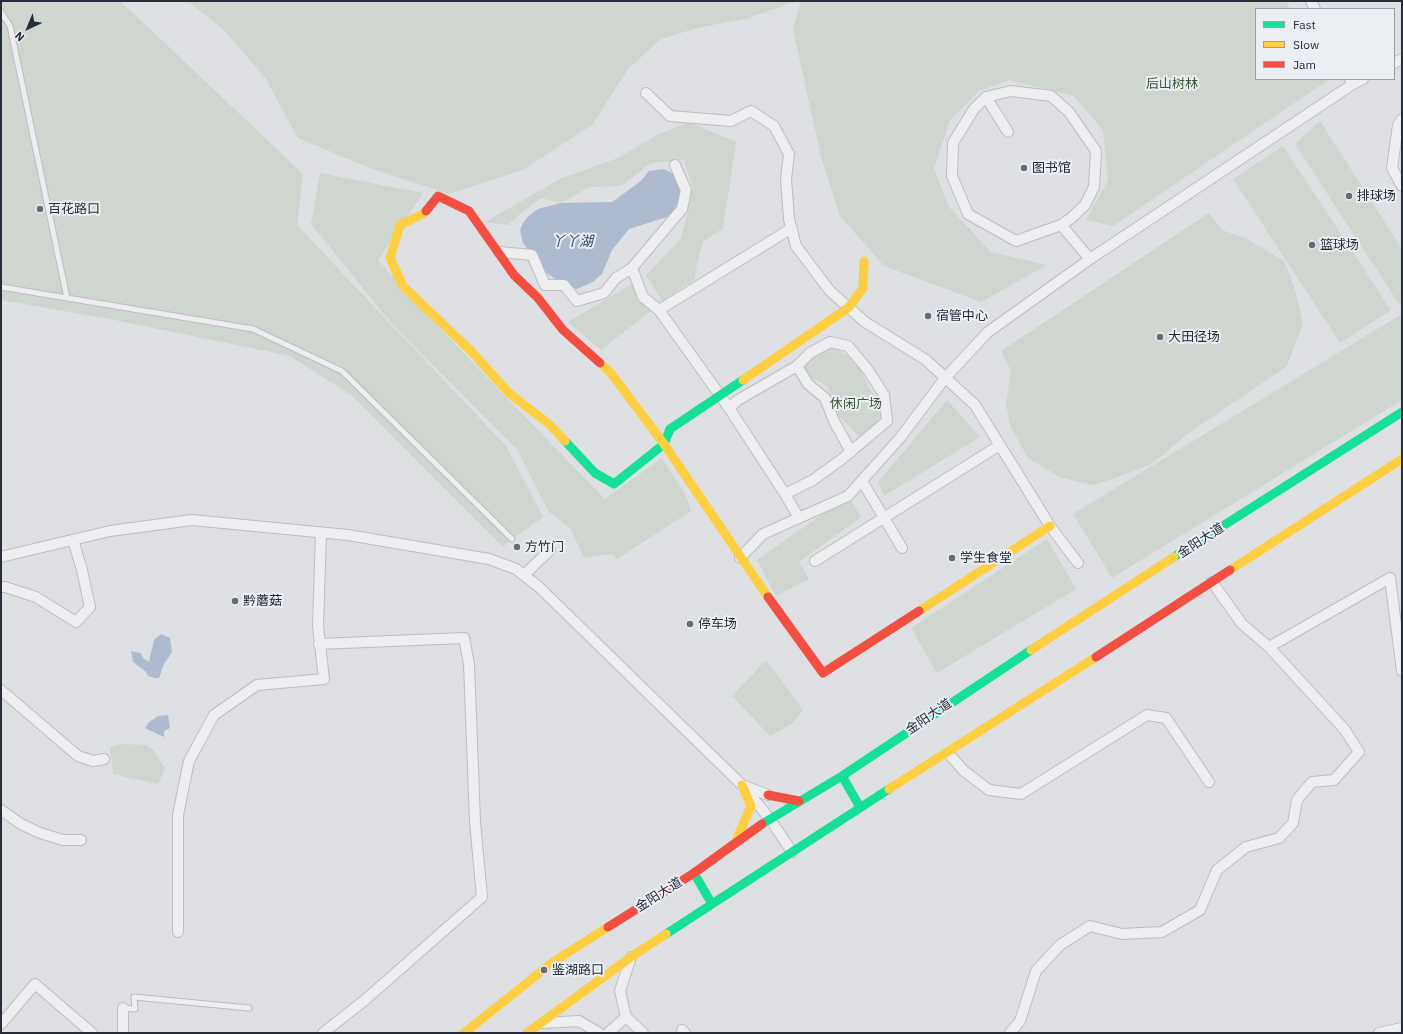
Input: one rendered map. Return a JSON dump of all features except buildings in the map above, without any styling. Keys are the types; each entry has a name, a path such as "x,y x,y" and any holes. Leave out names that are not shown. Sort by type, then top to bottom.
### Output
{"main road":[{"path":"864,261 863,288 848,308 670,429 664,444 614,484 595,473 549,424 509,393 471,351 403,286 390,258 400,225 422,214 438,196 469,211 514,275 538,298 563,330 610,372 664,444 740,558 823,674 1050,526"},
{"name":"金阳大道","path":"464,1033 553,962 694,873 770,819 842,776 1099,605 1402,412"},
{"path":"527,1033 631,957 860,807 948,753 1402,459"},
{"path":"842,776 860,807"},
{"path":"735,843 751,806 742,785"},
{"path":"768,795 799,801"},
{"path":"694,873 712,904"}],"street":[{"path":"740,558 762,534 848,496 900,438 945,378 988,332 1090,259 1351,82"},
{"path":"1011,90 1052,96 1069,112 1096,151 1094,187 1085,205 1070,220 1060,225 1016,241 968,214 952,176 953,143 974,109 986,97 1011,90"},
{"path":"646,93 670,116 731,121 751,111 774,126 789,154 786,179 792,228 796,246 830,291 848,308 865,322 926,360 975,405 1050,526 1078,563"},
{"path":"986,97 1008,132"},
{"path":"1402,119 1398,125 1392,168 1402,186"},
{"path":"499,252 532,255 545,285 564,285 577,301 604,293 616,278 632,268 682,209 686,190 675,166"},
{"path":"1060,225 1090,259"},
{"path":"659,310 792,228"},
{"path":"632,268 643,296 659,310 730,408 799,518"},
{"path":"730,408 738,400 797,366 810,353 830,342 848,346 868,370 884,396 887,421 851,452 813,480 785,494"},
{"path":"797,366 808,384 825,398 834,421 851,452"},
{"path":"815,561 1000,445"},
{"path":"862,481 902,548"},
{"path":"1,557 110,531 192,520 321,532 489,559 516,569 539,587 742,785 770,819 792,852"},
{"path":"178,932 178,815 189,761 214,715 257,685 324,679 319,644 321,532"},
{"path":"1,587 6,587 36,597 76,622 90,607 82,570 73,540"},
{"path":"524,576 550,550"},
{"path":"1269,647 1390,578 1402,670"},
{"path":"1010,1033 1020,1021 1036,971 1060,946 1090,926 1122,934 1162,932 1200,910 1216,870 1246,847 1279,838 1293,822 1297,800 1312,782 1334,780 1359,752 1345,730 1269,647 1242,624 1212,582"},
{"path":"319,644 464,638 469,664 475,822 482,897 365,1000 323,1033"},
{"path":"1,690 78,756 93,761 104,760"},
{"path":"948,753 964,771 989,790 1021,794 1147,715 1166,718 1209,782"},
{"path":"742,785 768,795"},
{"path":"1,810 21,824 40,833 63,840 81,840"},
{"path":"631,957 620,991 626,1017 643,1033"},
{"path":"1,1024 35,984 92,1033"},
{"path":"123,1008 123,1033"},
{"path":"608,1033 626,1017"},
{"path":"539,1023 579,1021 599,1033"},
{"path":"1379,1033 1402,1028"}],"lane":[{"path":"1,12 10,26 67,298"},
{"path":"1,287 253,329 342,371 512,539"},
{"path":"123,1008 135,1009 134,997 249,1008"}],"green space":[{"path":"1,1 120,1 303,174 297,225 506,446 543,517 503,547 351,395 290,356 110,319 1,300"},
{"path":"188,1 797,1 749,18 697,28 661,39 628,69 593,124 523,170 449,194 370,168 298,138 266,79 225,31"},
{"name":"后山树林","path":"801,1 1286,1 1290,8 1255,8 1255,80 1329,80 1113,226 1086,220 1108,180 1103,130 1074,96 1009,80 979,91 950,120 934,168 949,207 991,252 1047,265 981,302 884,266 840,216 821,157 793,29"},
{"name":"排球场","path":"1320,121 1402,249 1402,302 1399,304 1295,144"},
{"path":"689,122 736,142 723,228 703,242 697,264 695,279 662,301 646,275 681,239 693,188 684,160 651,163 621,186 589,187 561,203 541,198 508,225 485,222 562,178 618,158 657,135"},
{"name":"篮球场","path":"1283,146 1391,310 1340,343 1233,179"},
{"path":"320,173 423,193 378,260 469,359 605,499 662,458 686,496 691,511 617,559 611,554 584,558 570,528 548,511 517,449 393,325 311,224"},
{"name":"大田径场","path":"1209,213 1222,230 1247,239 1284,261 1294,286 1303,323 1287,366 1186,435 1152,464 1115,478 1093,485 1061,478 1028,458 1010,426 1006,403 1011,371 1001,351"},
{"path":"634,283 652,310 601,350 568,322"},
{"path":"1402,314 1402,400 1112,578 1073,514"},
{"name":"休闲广场","path":"835,348 850,357 861,370 868,387 879,401 881,414 878,426 861,438 839,416 827,386 802,373 808,360 819,350"},
{"path":"947,400 980,437 884,496 878,482"},
{"path":"848,496 861,517 799,562 809,579 776,596 757,560"},
{"path":"1047,539 1076,589 937,673 911,628"},
{"path":"766,660 803,710 793,723 770,736 732,696"},
{"path":"123,744 147,745 153,750 165,768 158,784 113,774 110,747"}],"water":[{"name":"丫丫湖","path":"663,169 677,175 682,188 678,207 667,217 629,229 612,250 602,274 593,282 577,289 564,285 545,272 523,243 520,230 523,223 528,216 538,209 561,203 612,202 641,181 649,171"},
{"path":"161,634 170,638 172,652 164,664 159,678 155,678 148,676 146,672 133,662 131,651 141,653 143,658 149,662 154,640"},
{"path":"168,715 170,728 164,731 164,737 145,728 149,722 158,716"}],"traffic: fast":[{"path":"565,441 595,473 614,484 664,444 670,429 743,380"},
{"path":"1174,557 1402,412"},
{"path":"762,824 842,776 1031,650"},
{"path":"842,776 860,807"},
{"path":"666,934 889,789"},
{"path":"694,873 712,904"}],"traffic: slow":[{"path":"426,211 423,214 400,225 390,258 403,286 471,351 509,393 549,424 565,441"},
{"path":"743,380 848,308 863,288 864,261"},
{"path":"600,363 610,372 664,444 768,597"},
{"path":"1230,570 1402,459"},
{"path":"919,611 1050,526"},
{"path":"1031,650 1174,557"},
{"path":"889,789 1096,657"},
{"path":"735,843 751,806 742,785"},
{"path":"464,1033 553,962 608,927"},
{"path":"527,1033 631,957 666,934"}],"traffic: jam":[{"path":"426,211 438,196 469,211 514,275 538,298 563,330 600,363"},
{"path":"1096,657 1230,570"},
{"path":"768,597 823,673 919,611"},
{"path":"768,795 799,801"},
{"path":"608,927 694,873 762,824"}],"place":[{"name":"图书馆","path":"1024,168"},
{"name":"排球场","path":"1349,196"},
{"name":"百花路口","path":"40,209"},
{"name":"篮球场","path":"1312,245"},
{"name":"宿管中心","path":"928,316"},
{"name":"大田径场","path":"1160,337"},
{"name":"方竹门","path":"517,547"},
{"name":"学生食堂","path":"952,558"},
{"name":"黔蘑菇","path":"235,601"},
{"name":"停车场","path":"690,624"},
{"name":"鉴湖路口","path":"544,970"}]}
